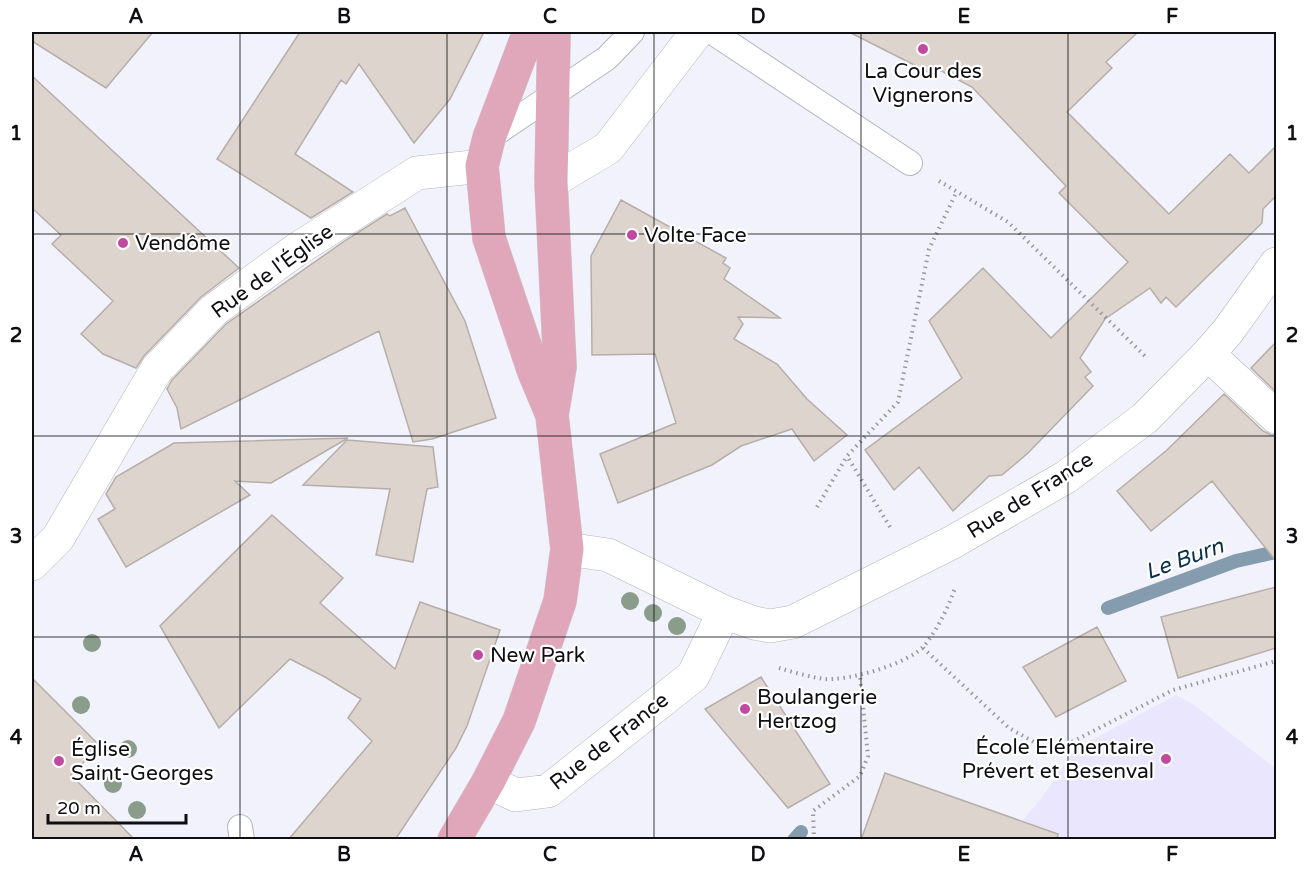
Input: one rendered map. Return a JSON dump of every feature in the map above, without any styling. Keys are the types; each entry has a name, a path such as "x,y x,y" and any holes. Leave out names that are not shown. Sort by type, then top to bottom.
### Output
{"main road":[{"path":"529,32 485,152 489,238 534,372 552,415"},
{"path":"456,839 519,720 560,601 567,549 552,415 560,367 551,182 554,32"}],"street":[{"path":"551,182 608,147 697,32"},
{"name":"Rue de l'Église","path":"32,564 58,538 157,369 214,310 296,250 417,173 485,152"},
{"name":"Rue de France","path":"567,549 608,555 724,612 754,623 770,626 793,622 951,543 1066,477 1145,418 1228,331 1276,264"},
{"path":"1208,354 1276,417"},
{"name":"Rue de France","path":"488,782 516,795 548,791 693,676 724,612"}],"lane":[{"path":"485,152 554,94 607,58 632,32"},
{"path":"712,32 910,163"}],"path":[{"path":"910,163 1008,222 1120,330"},
{"path":"817,507 847,456 898,402 929,249 957,191"},
{"path":"847,456 912,562"},
{"path":"770,664 825,679 860,676 894,664 923,648 948,609 959,578"},
{"path":"923,648 1009,728 1041,746 1066,745 1173,690 1276,661"},
{"path":"814,840 813,811 860,776 868,756 860,676"}],"shaded area":[{"name":"École Elémentaire Prévert et Besenval","path":"1176,695 1194,705 1276,769 1276,839 1006,840 1041,799 1075,749"}],"building":[{"path":"32,32 153,32 106,88 32,41"},
{"path":"300,32 484,32 450,99 414,143 359,64 346,84 341,80 295,154 353,192 311,218 217,159"},
{"path":"849,32 1138,32 1106,62 1112,68 1067,112 1169,214 1230,154 1249,173 1276,146 1276,196 1263,209 1262,223 1176,307 1166,297 1161,303 1150,288 1105,319 1080,358 1091,372 1085,377 1093,386 1028,453 1002,475 989,476 953,511 919,467 894,490 865,450 962,378 929,321 983,268 1051,338 1128,262 1059,193 1066,186 972,87 934,67 930,73"},
{"name":"Vendôme","path":"32,76 239,268 201,297 144,356 136,368 103,354 81,334 113,301 52,244 61,235 32,208"},
{"path":"621,200 726,258 723,263 730,268 724,279 780,318 738,317 743,324 734,339 777,364 807,399 847,435 814,461 792,429 741,446 712,465 618,503 600,454 676,423 655,354 592,355 591,256"},
{"path":"405,208 465,321 496,418 432,439 413,442 379,331 181,429 177,408 167,389 172,380 226,324 346,240 387,214 390,216"},
{"path":"1276,342 1276,392 1251,368"},
{"path":"1224,394 1263,431 1276,435 1276,561 1212,481 1151,531 1117,491 1167,450"},
{"path":"348,438 271,483 235,481 250,495 126,567 98,519 115,509 106,494 116,477 174,443"},
{"path":"347,440 433,447 438,487 427,489 413,562 376,555 390,489 303,485"},
{"path":"272,515 343,578 320,603 395,669 420,602 500,630 467,726 456,748 395,840 288,840 372,741 348,718 361,699 290,659 219,728 160,626"},
{"path":"1276,587 1276,648 1178,678 1161,617"},
{"path":"1097,627 1126,681 1056,717 1023,667"},
{"path":"761,677 830,784 788,808 705,709"},
{"name":"Église Saint-Georges","path":"32,678 100,746 71,775 135,840 32,840"},
{"path":"885,773 1058,834 1057,840 861,840"}],"waterway":[{"name":"Le Burn","path":"1108,608 1236,561 1276,552"},
{"name":"Le Burn","path":"794,840 801,832"}],"place":[{"name":"La Cour des Vignerons","path":"923,49"},
{"name":"Volte Face","path":"632,235"},
{"name":"Vendôme","path":"123,243"},
{"name":"New Park","path":"478,655"},
{"name":"Boulangerie Hertzog","path":"745,709"},
{"name":"École Elémentaire Prévert et Besenval","path":"1166,759"},
{"name":"Église Saint-Georges","path":"59,761"}]}
